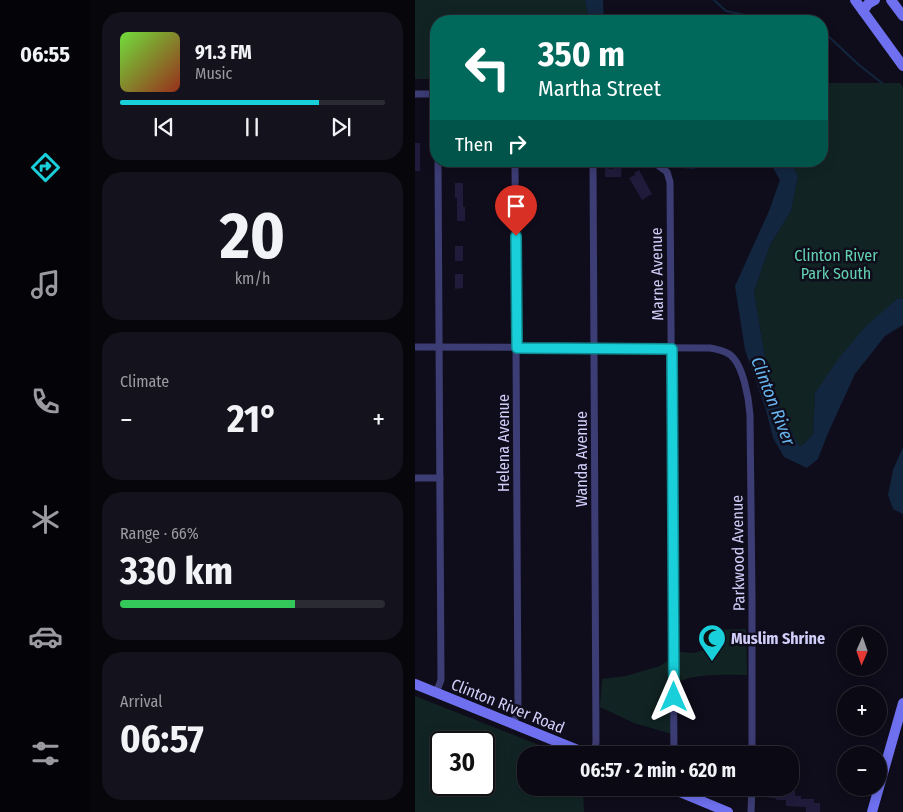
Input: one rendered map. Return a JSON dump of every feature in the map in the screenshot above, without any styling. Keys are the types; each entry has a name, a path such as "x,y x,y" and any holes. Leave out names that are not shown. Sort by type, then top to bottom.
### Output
{"street":[{"path":"855,0 903,66"},
{"path":"863,12 868,4 875,0"},
{"path":"884,0 893,3 903,16"},
{"path":"415,94 430,94"},
{"path":"436,693 441,680 438,167"},
{"name":"Helena Avenue","path":"513,724 518,710 515,167"},
{"name":"Wanda Avenue","path":"593,167 597,743 596,746"},
{"name":"Marne Avenue","path":"660,167 667,172 670,179 674,746"},
{"path":"415,347 672,349"},
{"name":"Parkwood Avenue","path":"672,349 710,348 731,355 741,373 746,388 750,422 752,746"},
{"path":"415,478 440,478"},
{"name":"Clinton River Road","path":"415,684 568,746"},
{"path":"872,812 902,709"},
{"path":"690,796 728,812"},
{"path":"751,812 752,796"}],"green space":[{"path":"415,0 585,0 588,15 430,15 430,79 415,79"},
{"name":"Clinton River Park South","path":"828,83 900,83 903,87 903,299 898,298 815,393 813,434 804,444 799,446 772,392 754,292 770,245 791,211 798,176 794,167 828,167"},
{"path":"746,629 747,675 702,676 678,683 670,692 672,734 634,723 600,707 602,679 626,676 660,666 680,652 694,653 704,650 704,630"},
{"path":"415,696 541,746 517,746 517,796 583,796 584,812 415,812"}],"water":[{"path":"585,0 603,0 604,15 588,15"},
{"path":"680,167 696,167 694,169"},
{"name":"Clinton River","path":"772,167 794,167 798,176 791,211 770,245 754,292 772,392 799,446 804,444 813,434 815,393 839,358 866,326 898,298 903,299 903,325 885,336 855,374 818,459 807,468 784,457 773,438 766,410 745,350 735,286 769,211 780,180"},
{"path":"903,447 903,514 893,509 888,495 893,470"}],"building":[{"path":"415,143 420,143 420,171 415,171"},
{"path":"613,167 622,167 621,177 605,177 605,168 613,169"},
{"path":"639,170 652,194 642,200 629,178"},
{"path":"455,183 463,183 465,221 457,221"},
{"path":"455,246 463,246 463,261 455,261"},
{"path":"455,274 463,274 463,288 455,289"},
{"path":"769,796 801,796 801,799 814,799 814,803 820,803 820,812 806,812 806,807 786,806 786,800 769,798"}],"waterway":[{"path":"714,0 726,11 745,15"},
{"path":"828,36 859,65 882,83"}],"place":[{"name":"Muslim Shrine","path":"712,662"}],"route":[{"path":"516,236 517,348 672,349 674,697"}]}
